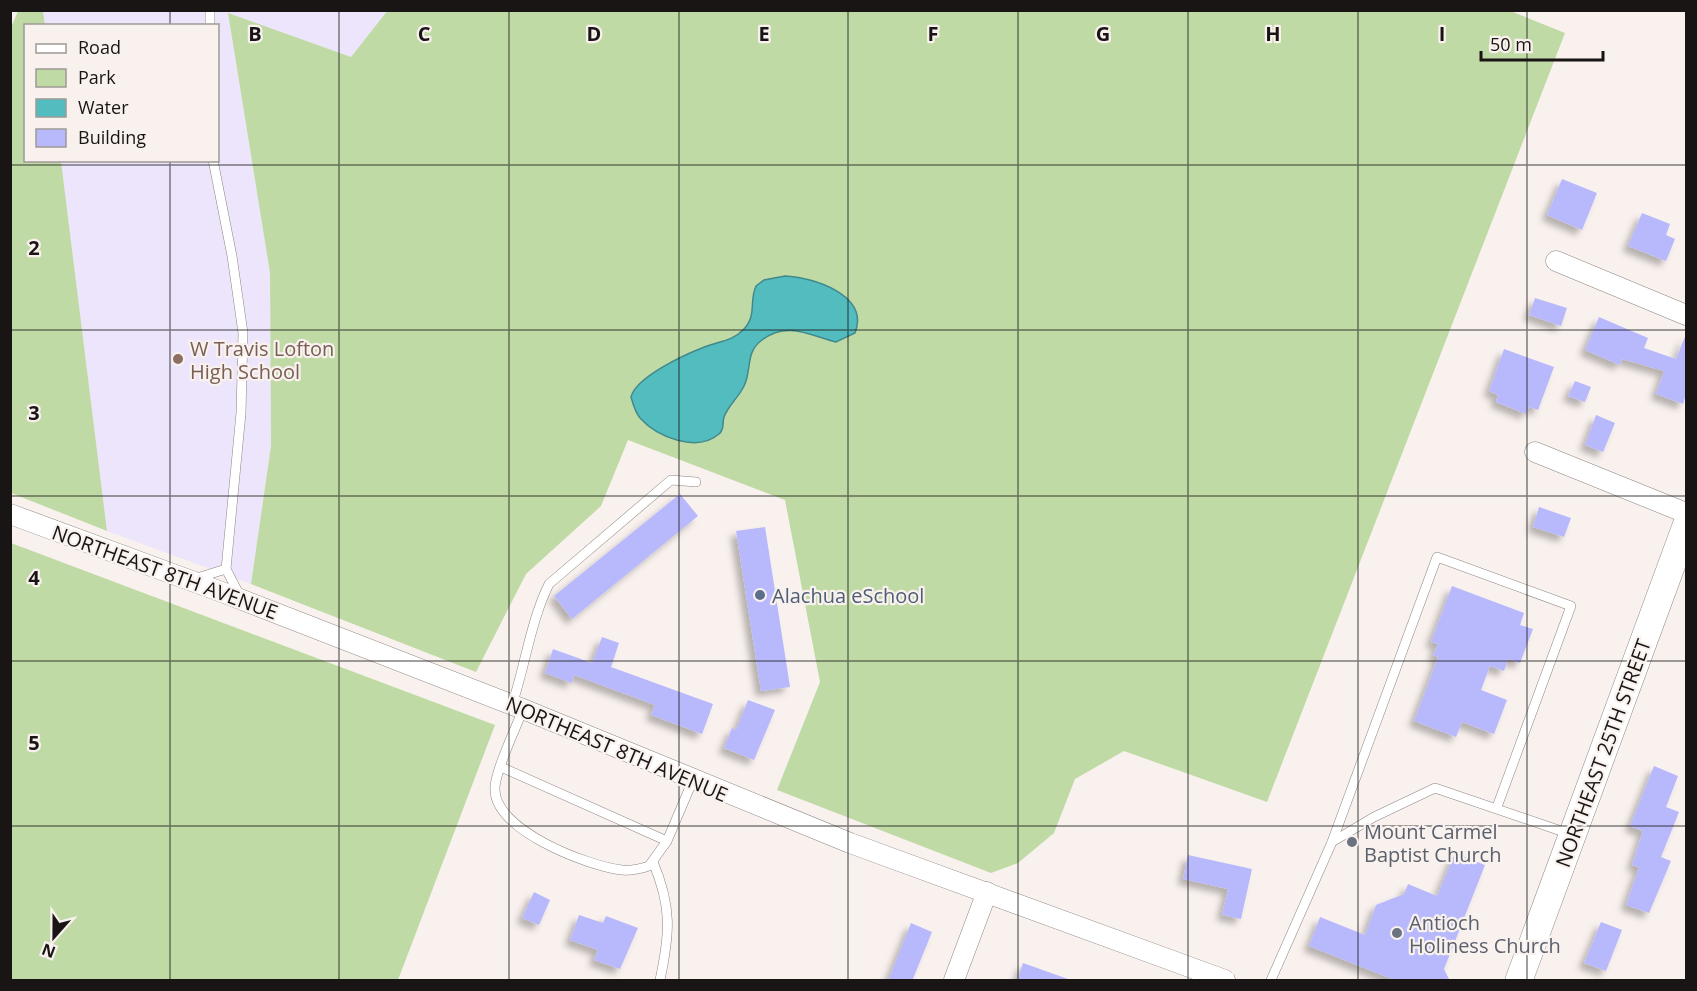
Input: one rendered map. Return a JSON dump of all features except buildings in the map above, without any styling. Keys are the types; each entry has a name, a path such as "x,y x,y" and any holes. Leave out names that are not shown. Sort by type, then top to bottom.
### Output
{"street":[{"path":"1556,261 1686,315"},
{"path":"1535,452 1686,513"},
{"name":"NORTHEAST 8TH AVENUE","path":"10,514 243,600 518,707 850,843 987,892 1196,975 1225,981"},
{"name":"NORTHEAST 25TH STREET","path":"1519,981 1686,526"},
{"path":"954,981 987,892"}],"lane":[{"path":"213,162 232,255 243,333 241,413 226,569 243,600"},
{"path":"693,780 667,841 653,862 638,870 616,869 588,861 544,843 503,811 495,787 518,707 539,604 549,584 671,480 696,482"},
{"path":"1271,981 1332,842 1437,556 1571,606 1497,807"},
{"path":"189,580 226,569"},
{"path":"501,767 667,841"},
{"path":"1332,842 1374,817 1435,788 1573,834"},
{"path":"653,862 665,891 669,927 660,981"}],"shaded area":[{"name":"W Travis Lofton High School","path":"43,11 388,11 351,57 228,14 270,273 271,446 251,584 107,531 61,162 219,162 219,24 45,24"}],"green space":[{"path":"388,10 1508,10 1565,33 1267,802 1124,751 1075,779 1054,833 1018,863 991,873 777,790 820,682 785,500 628,440 601,506 526,574 476,672 251,584 271,446 270,273 228,13 351,57","holes":["785,276 815,282 843,296 856,311 855,333 835,342 789,330 771,334 762,340 751,354 746,382 725,415 721,432 712,439 704,442 687,442 670,437 646,423 637,412 631,397 635,389 651,375 684,356 730,339 739,333 748,324 752,313 756,285 764,280"]},
{"path":"18,11 43,11 45,24 24,24 24,162 61,162 107,531 11,493 10,30"},
{"path":"11,543 495,725 398,980 11,980"}],"water":[{"path":"785,276 823,284 847,299 854,308 857,320 855,333 836,342 789,330 771,334 762,340 753,350 746,380 723,419 722,430 710,440 689,442 678,440 647,425 635,411 631,397 635,389 651,375 684,356 730,339 739,333 748,324 752,313 756,286 764,280"}],"place":[{"name":"W Travis Lofton High School","path":"178,359"},
{"name":"Alachua eSchool","path":"760,595"},
{"name":"Mount Carmel Baptist Church","path":"1352,842"},
{"name":"Antioch Holiness Church","path":"1397,933"}]}
